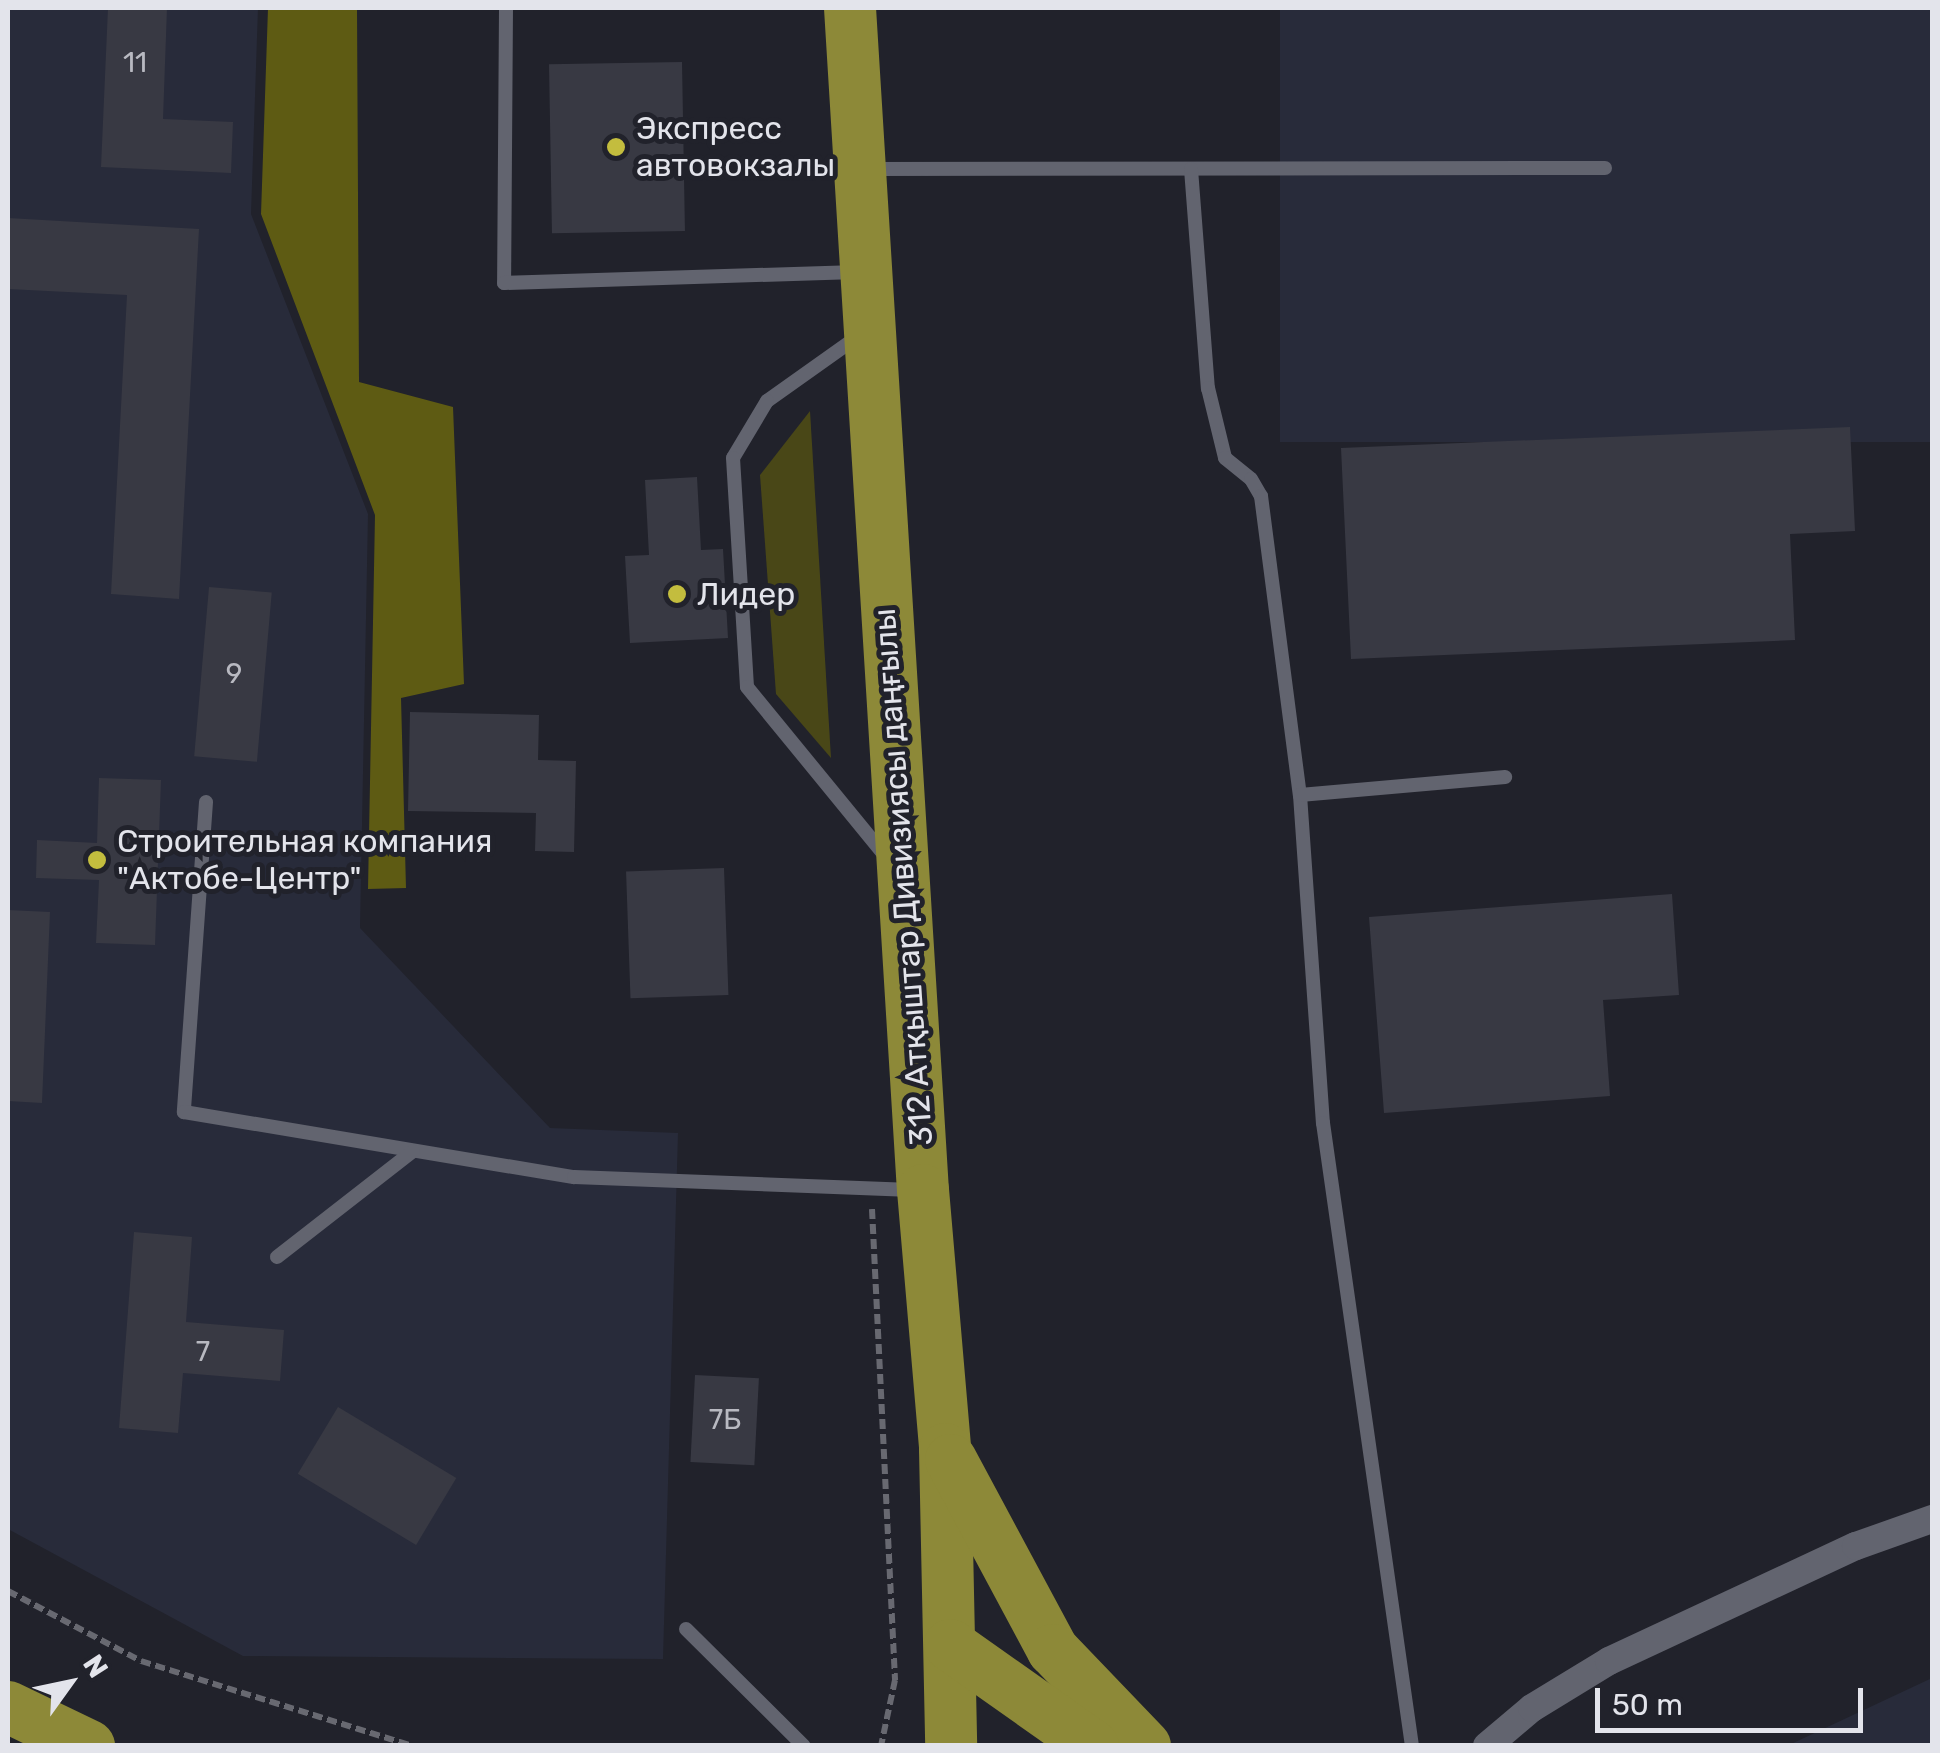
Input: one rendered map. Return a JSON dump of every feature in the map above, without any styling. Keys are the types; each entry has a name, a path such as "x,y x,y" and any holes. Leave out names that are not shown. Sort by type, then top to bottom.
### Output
{"highway":[{"name":"312 Атқыштар Дивизиясы даңғылы","path":"850,8 923,1190 946,1450 950,1646 941,1733"},
{"path":"946,1450 1053,1650 1146,1746"},
{"path":"950,1646 1093,1746"},
{"path":"8,1706 89,1746"}],"street":[{"path":"1487,1746 1532,1708 1608,1661 1856,1546 1932,1519"}],"lane":[{"path":"506,8 504,283 864,272"},
{"path":"858,169 1605,168"},
{"path":"1191,169 1208,388 1225,458 1251,479 1261,496 1300,796 1323,1123 1412,1746"},
{"path":"869,329 767,402 734,458 745,649 748,687 904,878"},
{"path":"1300,796 1505,776"},
{"path":"206,802 184,1112 574,1178 923,1190"},
{"path":"277,1258 413,1150"},
{"path":"686,1630 804,1746"}],"path":[{"path":"870,1188 895,1680 880,1746"},
{"path":"8,1592 141,1661 413,1746"}],"shaded area":[{"path":"8,8 258,8 251,214 368,514 360,928 550,1128 678,1133 663,1659 243,1656 8,1529"},
{"path":"268,8 357,8 359,382 453,407 464,684 401,698 406,888 368,889 375,515 261,214"},
{"path":"1280,8 1932,8 1932,442 1280,442"},
{"path":"810,411 831,758 776,694 760,475"},
{"path":"1932,1678 1932,1745 1789,1745"}],"building":[{"path":"108,8 167,8 163,119 233,122 231,173 101,167"},
{"name":"Экспресс автовокзалы","path":"682,62 685,231 552,233 549,64"},
{"path":"8,218 199,229 179,599 111,594 127,295 8,289"},
{"path":"1850,427 1855,531 1790,534 1795,640 1351,659 1341,448"},
{"path":"697,477 701,550 723,549 728,638 630,643 625,556 649,555 645,480"},
{"path":"209,587 272,592 257,762 194,756"},
{"path":"410,712 539,715 538,760 576,761 574,852 535,851 536,813 408,811"},
{"name":"Строительная компания \"Актобе-Центр\"","path":"99,778 161,780 155,945 96,943 99,880 36,878 37,840 97,843"},
{"path":"724,868 728,995 630,998 626,871"},
{"path":"1672,894 1679,995 1603,1000 1610,1096 1384,1113 1369,917"},
{"path":"8,910 50,912 42,1103 8,1101"},
{"path":"134,1232 192,1237 186,1322 284,1330 280,1381 183,1373 178,1433 119,1428"},
{"path":"695,1375 759,1378 754,1465 690,1462"},
{"path":"338,1407 456,1478 416,1545 298,1474"}],"place":[{"name":"Экспресс автовокзалы","path":"616,147"},
{"name":"Лидер","path":"677,594"},
{"name":"Строительная компания \"Актобе-Центр\"","path":"97,860"}]}
